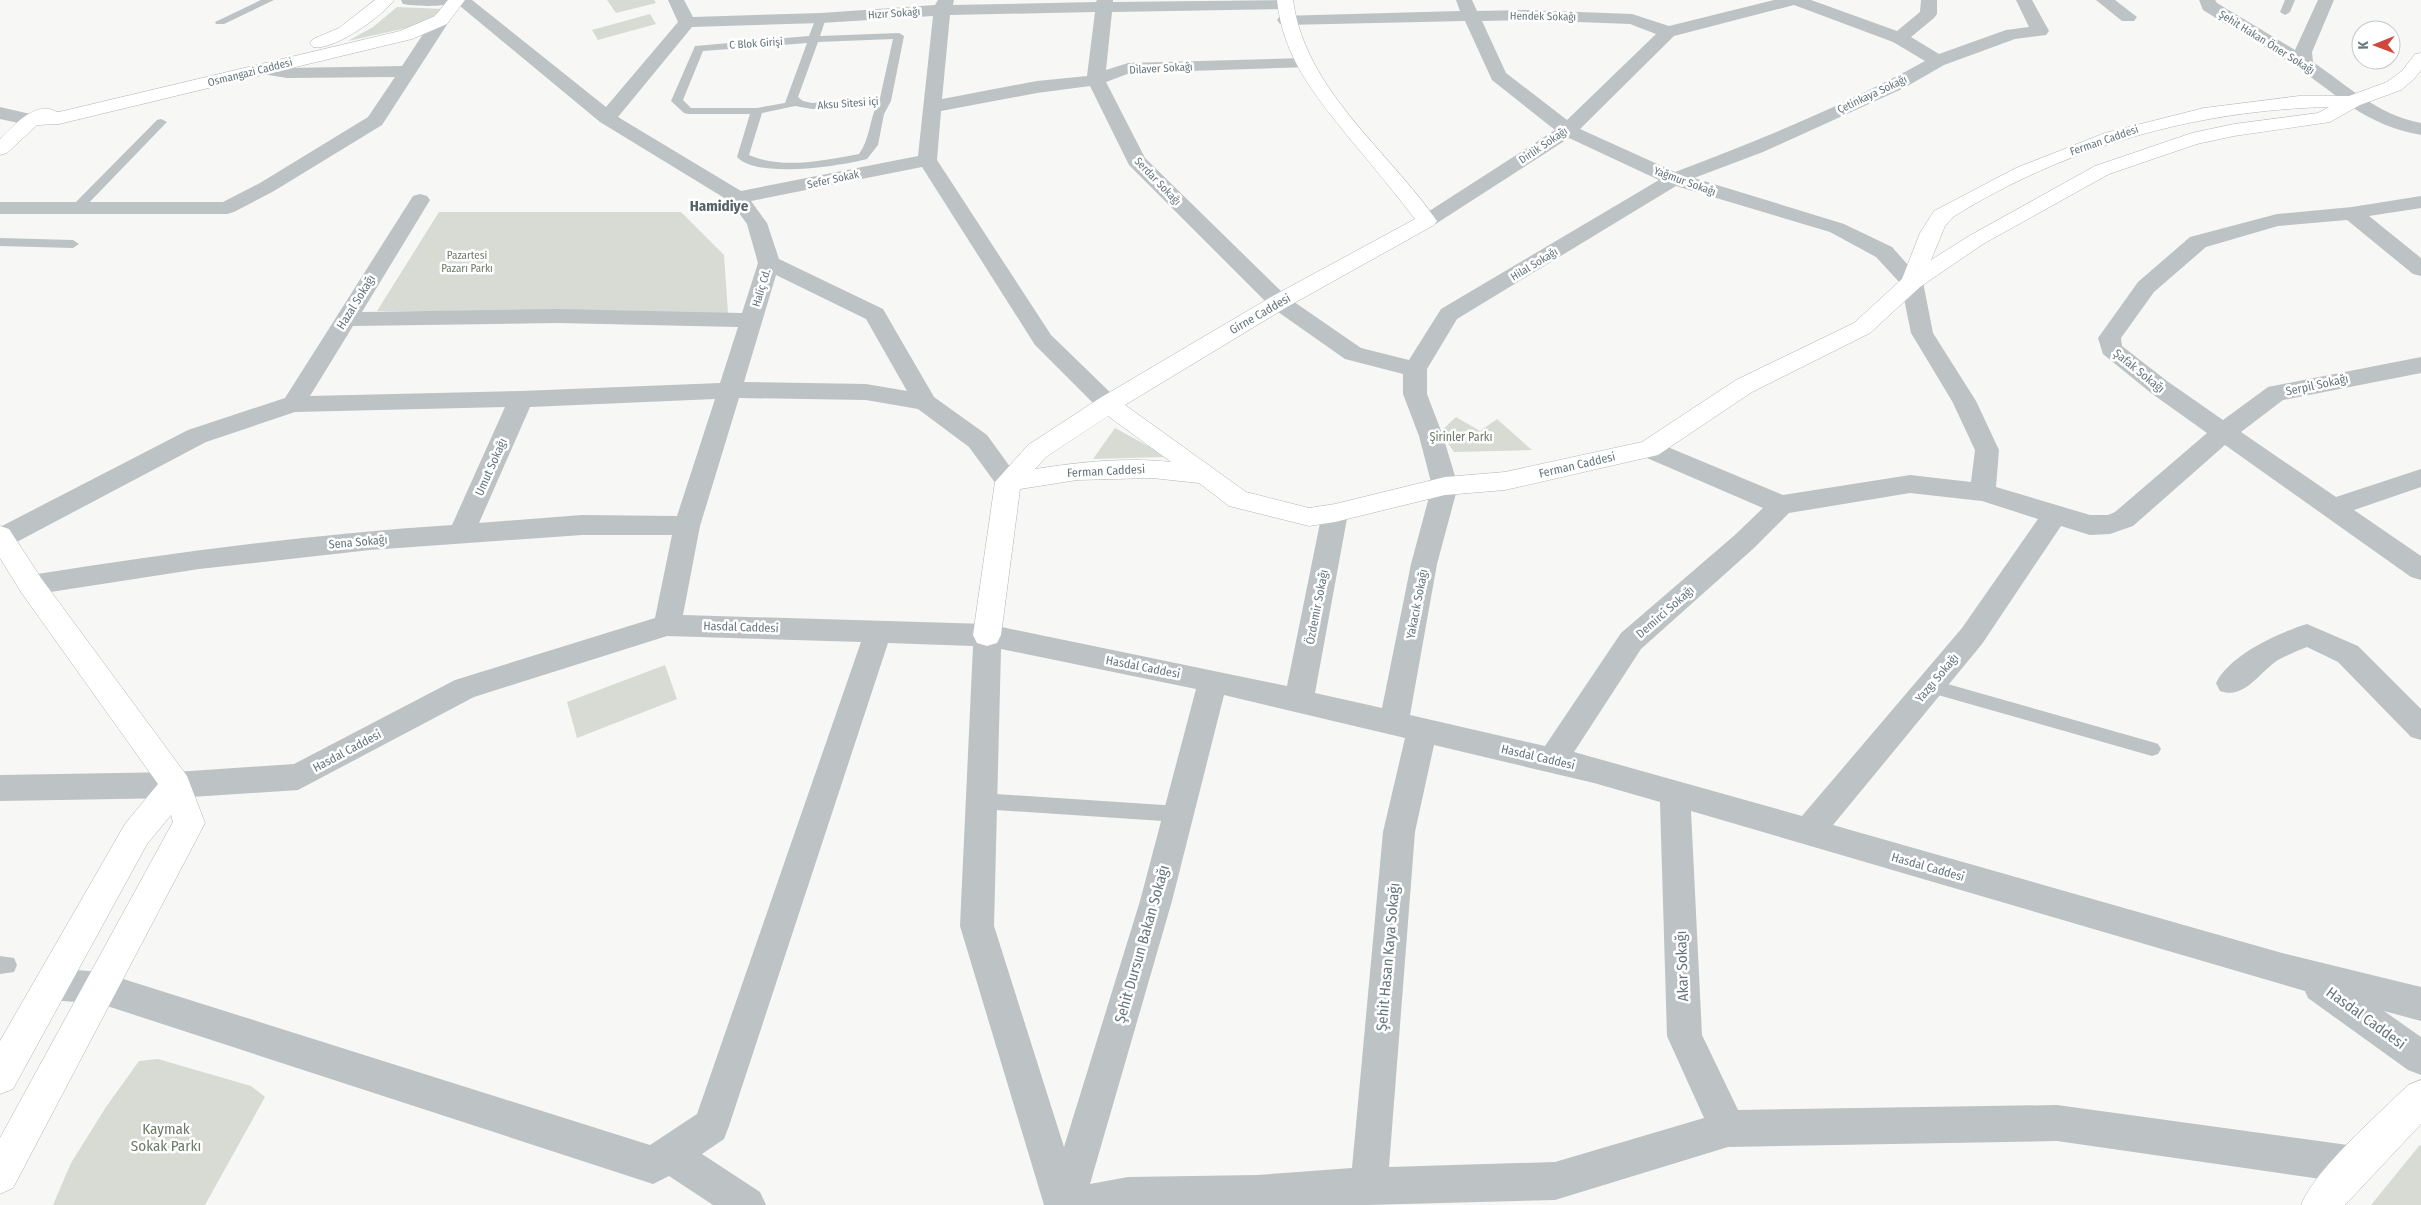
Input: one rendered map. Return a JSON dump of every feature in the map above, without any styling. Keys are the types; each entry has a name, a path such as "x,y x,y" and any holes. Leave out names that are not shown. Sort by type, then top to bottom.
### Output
{"street":[{"path":"0,149 32,120 66,106 288,53 345,32 386,0"},
{"path":"409,0 446,0"},
{"path":"0,208 227,208 267,187 376,121 441,20 457,0"},
{"name":"Haliç Cd.","path":"462,0 607,118 738,198 757,223 769,263 688,526 668,625"},
{"path":"1624,0 1632,19"},
{"path":"1668,32 1795,0 1899,38 1938,61"},
{"path":"1899,38 1928,14 1929,0"},
{"name":"Çetinkaya Sokağı","path":"1674,179 1756,148 1897,84 1938,61 2012,34 2040,31 2024,0"},
{"path":"2104,0 2128,17"},
{"name":"Şehit Hakan Öner Sokağı","path":"2207,0 2209,6 2304,64 2353,101 2380,118 2394,124 2421,128"},
{"path":"2304,64 2303,52 2326,0"},
{"path":"1096,80 1104,3"},
{"name":"Hızır Sokağı","path":"607,118 681,10 789,9 822,18 944,5 1104,3 1285,8"},
{"path":"789,9 944,5 927,160 1043,340 1108,404"},
{"path":"1285,8 1293,40 1314,80 1427,221"},
{"name":"Hendek Sokağı","path":"1285,8 1467,8 1526,14 1632,19 1668,32"},
{"name":"Yağmur Sokağı","path":"1467,8 1498,76 1568,130 1674,179 1837,228 1884,252 1912,282"},
{"name":"Osmangazi Caddesi","path":"32,120 59,118 399,36 441,20"},
{"name":"Dirlik Sokağı","path":"1427,221 1568,130 1668,32"},
{"name":"Ferman Caddesi","path":"1108,404 1238,499 1308,517 1335,513 1445,486 1505,481 1649,449 1744,386 1862,328 1912,282 1976,240 2102,170 2192,139 2234,130 2323,118 2353,101 2394,86 2408,75 2421,58"},
{"name":"Dilaver Sokağı","path":"932,107 1037,87 1096,80 1128,68 1304,63"},
{"path":"262,69 288,73 408,71"},
{"name":"Serdar Sokağı","path":"1096,80 1136,161 1279,302 1353,354 1415,369"},
{"name":"Ferman Caddesi","path":"1912,282 1938,217 2013,175 2133,129 2185,116 2308,101 2353,101"},
{"path":"0,113 32,120"},
{"name":"Sefer Sokak","path":"738,198 927,160"},
{"name":"Hilal Sokağı","path":"1415,369 1448,314 1674,179"},
{"name":"Hazal Sokağı","path":"292,404 420,200"},
{"name":"Şafak Sokağı","path":"2421,202 2352,214 2277,220 2198,242 2146,287 2109,338 2111,349 2159,387 2421,570"},
{"path":"2352,214 2421,268"},
{"name":"Girne Caddesi","path":"1008,482 1037,451 1108,404 1279,302 1427,221"},
{"path":"769,263 875,314 925,402 978,441 1008,482 987,635 977,926 1064,1205"},
{"path":"1912,282 1922,333 1964,402 1987,450 1983,492"},
{"path":"346,319 558,316 752,320"},
{"name":"Serpil Sokağı","path":"1781,505 1910,484 1983,492 2054,516 2090,525 2110,524 2124,519 2224,432 2276,393 2421,365"},
{"path":"1415,369 1415,394 1431,436 1445,486"},
{"path":"0,1175 189,823 176,786 30,585 1,537 198,436 292,404 521,400 731,390 866,392 925,402"},
{"name":"Umut Sokağı","path":"460,535 521,400"},
{"path":"1649,449 1781,505"},
{"name":"Ferman Caddesi","path":"1008,482 1086,471 1152,469 1205,475"},
{"path":"2333,508 2421,478"},
{"name":"Yakacık Sokağı","path":"1408,726 1424,564 1445,486"},
{"name":"Demirci Sokağı","path":"1552,760 1631,641 1745,541 1781,505"},
{"name":"Özdemir Sokağı","path":"1299,700 1335,513"},
{"name":"Yazgı Sokağı","path":"1808,832 1972,636 2054,516"},
{"name":"Sena Sokağı","path":"30,585 199,559 370,540 582,525 688,526"},
{"name":"Hasdal Caddesi","path":"0,788 176,786 298,777 465,688 668,625 987,635 1299,700 1552,760 1675,793 2282,969 2421,1004"},
{"path":"52,984 100,988 653,1165 711,1126 878,632"},
{"path":"2230,683 2268,652 2307,635 2348,654 2421,728"},
{"name":"Şehit Dursun Bakan Sokağı","path":"1064,1205 1156,901 1213,681"},
{"name":"Şehit Hasan Kaya Sokağı","path":"1369,1186 1408,726"},
{"path":"0,1076 136,834 176,786"},
{"name":"Akar Sokağı","path":"1675,793 1684,1036 1728,1129"},
{"name":"Hasdal Caddesi","path":"2282,969 2325,988 2421,1058"},
{"path":"2320,1205 2355,1165 2421,1098"},
{"path":"1079,1205 1129,1200 1369,1186 1555,1181 1728,1129 2057,1123 2355,1165"},
{"path":"669,1154 747,1205"}],"lane":[{"path":"220,22 269,0"},
{"path":"2285,12 2290,0"},
{"path":"822,18 790,105 757,111 743,157 751,162 812,166 863,157 872,145"},
{"name":"C Blok Girişi","path":"757,111 688,111 677,101 699,48 814,39 899,36 885,101"},
{"name":"Aksu Sitesi içi","path":"792,98 800,104 812,106 885,101"},
{"name":"Aksu Sitesi içi","path":"872,145 878,114 885,101"},
{"path":"77,208 161,122"},
{"path":"0,242 73,244"},
{"path":"1930,686 2152,749"},
{"path":"981,801 1178,814"}],"green space":[{"path":"607,0 654,0 656,3 616,13"},
{"path":"397,7 444,9 420,25 348,41 373,27"},
{"path":"650,14 656,24 598,40 592,30"},
{"name":"Pazartesi Pazarı Parkı","path":"439,212 681,212 724,255 728,313 377,311"},
{"name":"Şirinler Parkı","path":"1456,417 1480,431 1497,419 1532,450 1454,452 1440,432"},
{"path":"1115,428 1159,452 1164,457 1093,459"},
{"path":"665,665 677,699 577,738 567,702"},
{"name":"Kaymak Sokak Parkı","path":"158,1059 251,1086 265,1097 205,1205 53,1205 71,1163 106,1107 139,1061"},
{"path":"2421,1145 2421,1205 2371,1205 2419,1146"}],"district":[{"name":"Hamidiye","path":"719,206"}]}
